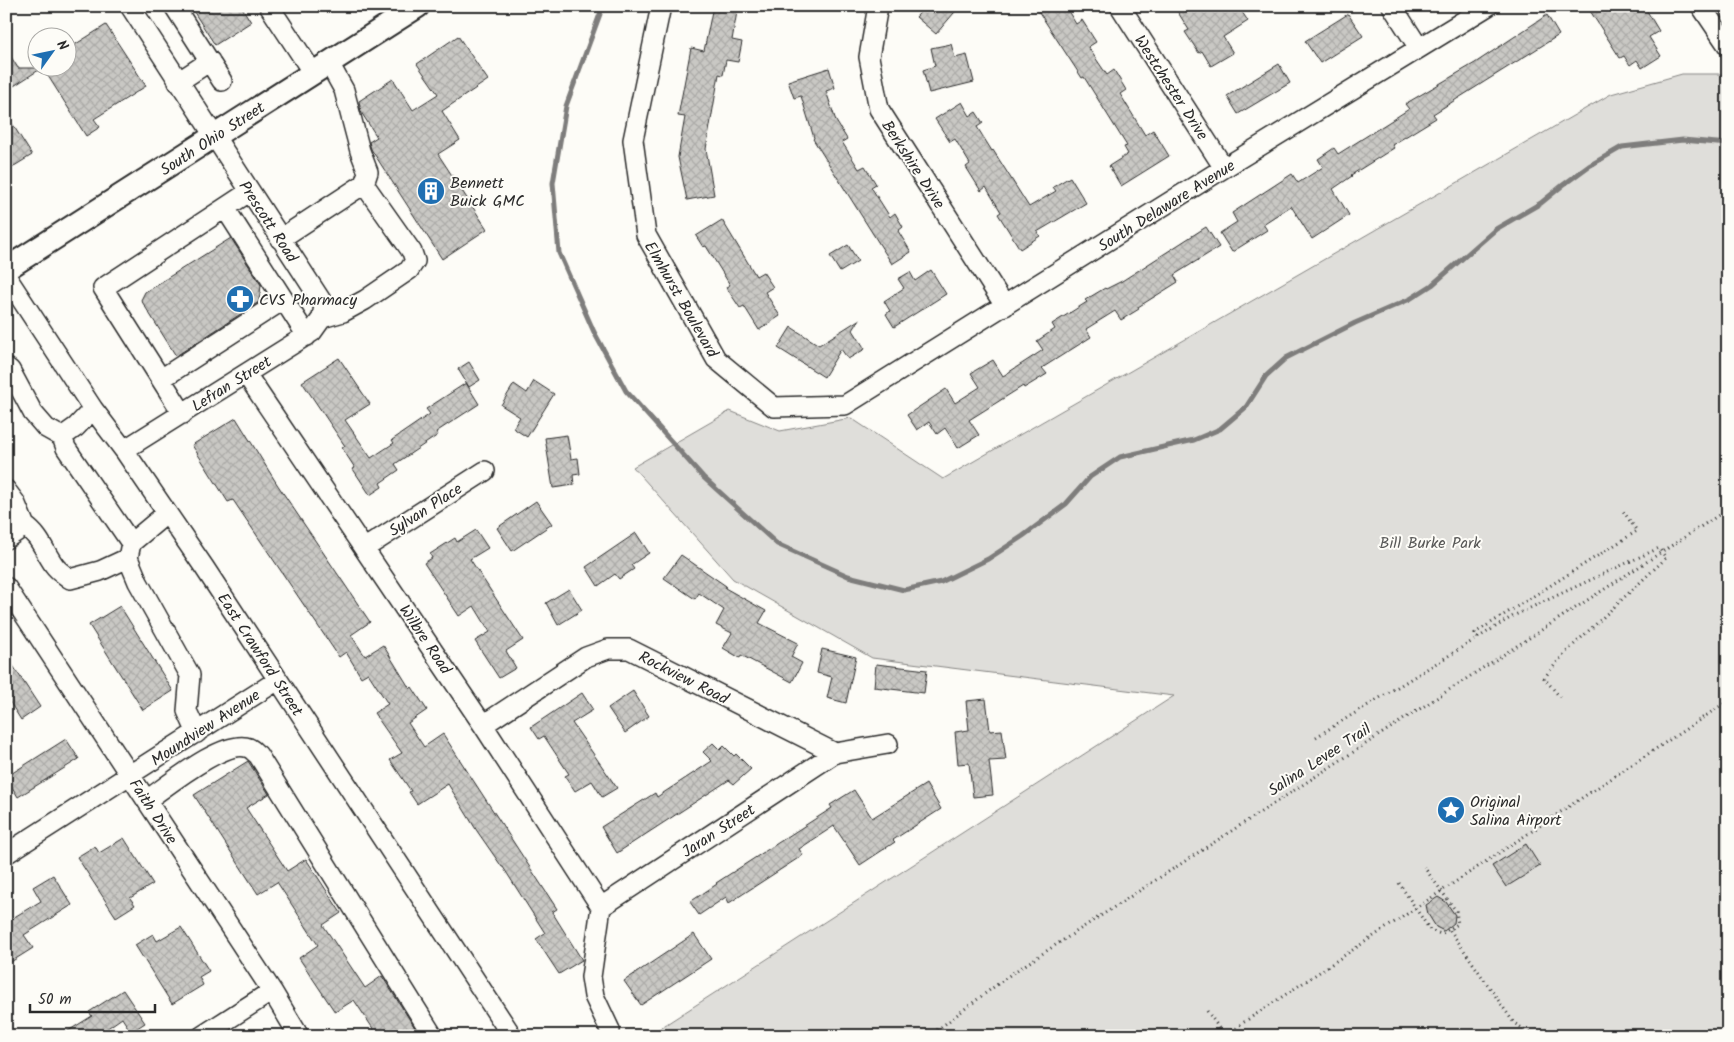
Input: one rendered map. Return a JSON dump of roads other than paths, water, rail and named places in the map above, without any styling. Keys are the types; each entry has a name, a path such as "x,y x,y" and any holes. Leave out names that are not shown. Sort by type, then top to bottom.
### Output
{"main road":[{"name":"South Ohio Street","path":"6,269 418,6"}],"street":[{"name":"Prescott Road","path":"130,6 280,239 323,312"},
{"path":"174,6 222,82"},
{"path":"183,6 210,48 210,61"},
{"path":"269,6 321,68 344,90 360,151 368,172 364,184 280,239"},
{"name":"Elmhurst Boulevard","path":"661,6 633,140 646,235 716,360 774,407 845,405"},
{"name":"Berkshire Drive","path":"878,6 869,58 879,109 1005,306"},
{"name":"Westchester Drive","path":"1120,6 1224,168"},
{"path":"1392,6 1419,48"},
{"name":"South Delaware Avenue","path":"845,405 1224,168 1488,6"},
{"path":"1701,6 1728,46"},
{"path":"178,82 210,61"},
{"path":"323,312 343,312 365,300 409,270 414,261 412,252 364,184"},
{"path":"183,414 103,288 250,192"},
{"path":"225,208 306,336"},
{"name":"East Crawford Street","path":"6,276 92,409 124,450 167,513 512,1036"},
{"path":"161,379 283,300"},
{"name":"Lefran Street","path":"124,450 312,332 323,312"},
{"path":"6,367 10,370 33,413 46,428 62,438 66,448 130,550 138,582 190,675 187,711 197,733"},
{"name":"Wilbre Road","path":"246,374 483,725 601,907"},
{"path":"62,438 76,427 92,409"},
{"name":"Sylvan Place","path":"365,548 485,471"},
{"path":"6,490 15,502 25,526 40,540 55,567 70,579 100,571 130,550 167,513"},
{"path":"6,539 25,526"},
{"name":"Faith Drive","path":"6,587 272,991 299,1036"},
{"name":"Rockview Road","path":"483,725 586,657 608,648 629,649 836,753"},
{"name":"Moundview Avenue","path":"6,854 278,680"},
{"path":"836,753 888,744"},
{"path":"147,800 212,755 234,747 249,748 258,756 433,1036"},
{"name":"Jaran Street","path":"601,907 836,753"},
{"path":"601,907 591,977 594,996 610,1030"},
{"path":"213,1032 272,991"}],"waterway":[{"path":"603,6 566,106 553,183 559,253 594,332 626,391 703,477 777,544 848,576 904,590 941,582 988,559 1066,504 1090,477 1120,457 1194,440 1220,429 1246,407 1266,376 1286,358 1355,323 1410,299 1432,285 1496,229 1541,203 1589,166 1622,147 1683,140 1728,144"}],"place":[{"name":"Bennett Buick GMC","path":"431,191"},
{"name":"CVS Pharmacy","path":"240,299"},
{"name":"Original Salina Airport","path":"1451,810"}],"park label":[{"name":"Bill Burke Park","path":"1430,542"}]}
